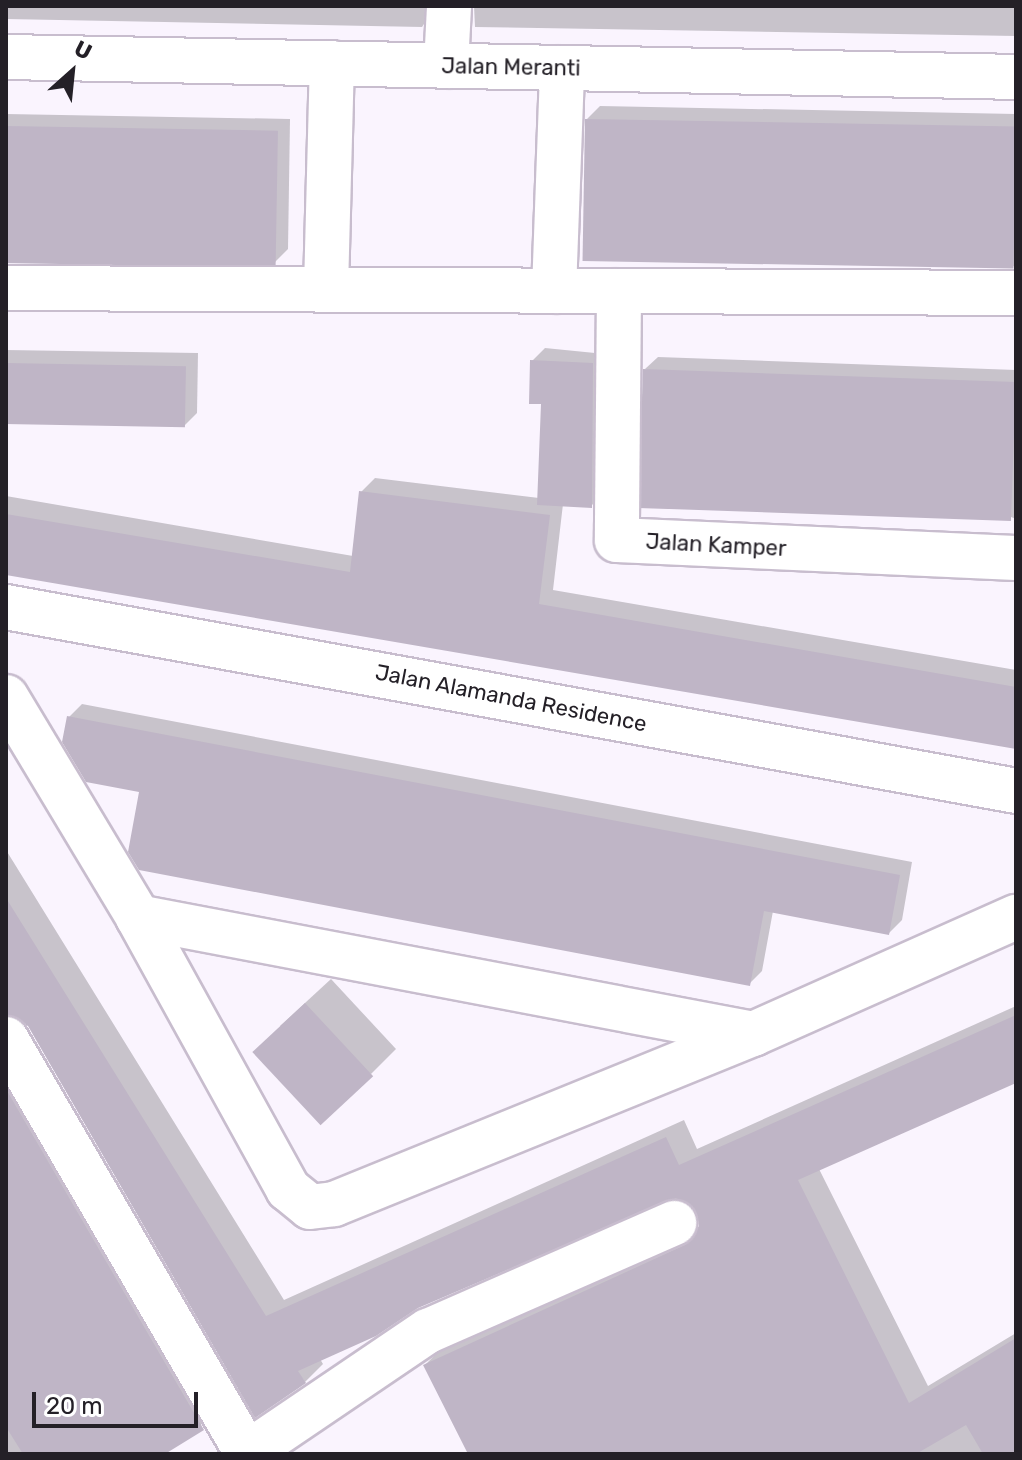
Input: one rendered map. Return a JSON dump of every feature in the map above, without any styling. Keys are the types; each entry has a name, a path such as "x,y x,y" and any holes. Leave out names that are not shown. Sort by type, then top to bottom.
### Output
{"street":[{"path":"446,66 449,6"},
{"name":"Jalan Meranti","path":"6,57 1016,77"},
{"path":"326,289 332,63"},
{"path":"554,291 562,68"},
{"path":"6,288 1016,293"},
{"name":"Jalan Kamper","path":"619,291 617,540 1016,558"},
{"name":"Jalan Alamanda Residence","path":"6,607 1016,791"},
{"path":"6,697 138,917 288,1189 310,1207 334,1204 753,1034 1016,917"},
{"path":"138,917 753,1034"},
{"path":"6,1039 247,1454 428,1331 674,1223"}],"building":[{"path":"585,119 1016,127 1013,269 583,261"},
{"path":"6,126 278,131 276,268 6,263"},
{"path":"530,360 593,363 592,508 537,505 541,404 529,404"},
{"path":"6,363 186,366 185,427 6,424"},
{"path":"643,369 1016,382 1011,521 638,508"},
{"path":"359,491 550,515 539,604 1016,687 1016,749 6,575 6,514 350,572"},
{"path":"67,716 900,875 889,935 764,911 750,986 139,870 128,852 139,792 86,782 62,742"},
{"path":"6,898 266,1316 666,1137 679,1165 1016,1015 1016,1083 798,1180 909,1403 1016,1338 1016,1454 983,1454 966,1425 916,1454 468,1454 423,1365 685,1245 699,1226 697,1214 676,1198 418,1308 376,1336 298,1371 306,1383 255,1418 28,1026 6,1014"},
{"path":"305,1003 373,1076 321,1125 252,1052"},
{"path":"6,1089 204,1430 165,1454 23,1454 6,1427"}]}
